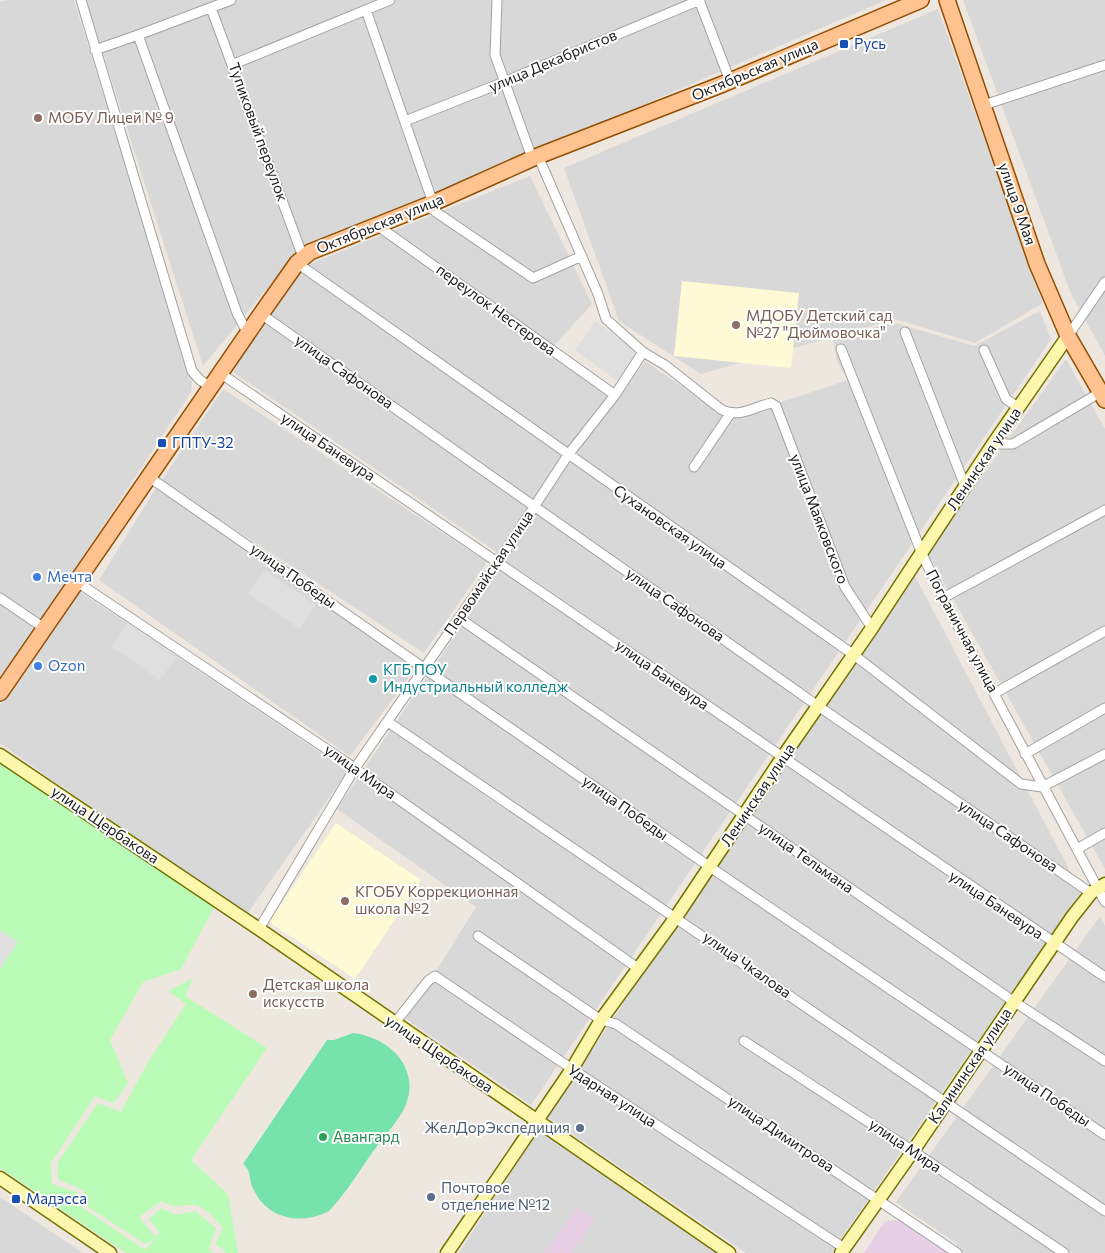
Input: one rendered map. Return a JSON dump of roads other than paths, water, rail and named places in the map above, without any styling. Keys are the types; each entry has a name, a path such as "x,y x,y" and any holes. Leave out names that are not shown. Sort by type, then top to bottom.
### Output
{"main road":[{"name":"Октябрьская улица","path":"300,260 430,205 535,157 730,81 921,0"},
{"name":"улица 9 Мая","path":"947,0 1037,264 1068,336 1103,396"},
{"path":"0,693 260,314 300,260"},
{"name":"Ленинская улица","path":"447,1253 572,1069 602,1020 676,917 922,554 993,444 1068,336"},
{"name":"улица Щербакова","path":"0,755 259,929 394,1024 729,1253"},
{"name":"Калининская улица","path":"842,1251 913,1151 1053,944 1098,888"},
{"path":"0,1178 110,1253"}],"street":[{"path":"81,0 192,371 200,380 211,387"},
{"path":"95,50 231,0"},
{"path":"234,64 390,0"},
{"path":"497,0 498,24 494,50 504,82 535,157 582,256 606,319 643,352 730,414 694,467"},
{"path":"700,0 730,81"},
{"name":"улица Декабристов","path":"405,121 700,0"},
{"name":"Тупиковый переулок","path":"211,8 234,64 300,260"},
{"path":"366,10 405,121 430,205 533,278 582,256"},
{"path":"138,35 237,313 248,334"},
{"path":"984,105 1105,65"},
{"name":"переулок Нестерова","path":"378,226 615,395"},
{"name":"Сухановская улица","path":"300,260 568,455 854,655 1021,784 1042,786"},
{"path":"1068,336 1105,282"},
{"name":"улица Сафонова","path":"260,314 818,706 1098,888"},
{"path":"906,332 965,486"},
{"name":"Пограничная улица","path":"841,349 922,554 943,598 1105,902"},
{"path":"984,350 1006,399 1019,408"},
{"name":"Первомайская улица","path":"259,929 355,768 498,562 568,455 615,395 643,352"},
{"name":"улица Баневура","path":"220,373 1053,944 1105,977"},
{"path":"993,444 1013,444 1103,396"},
{"name":"улица Маяковского","path":"730,414 748,412 771,403 776,406 845,587 872,628"},
{"name":"улица Победы","path":"149,477 710,867 1105,1135"},
{"path":"943,598 1105,510"},
{"name":"улица Мира","path":"77,582 355,768 638,969"},
{"path":"0,598 44,628"},
{"name":"улица Тельмана","path":"459,618 1013,1001 1105,1061"},
{"path":"995,693 1105,631"},
{"path":"1025,754 1105,708"},
{"name":"улица Чкалова","path":"388,722 1105,1210"},
{"path":"1042,786 1105,754"},
{"path":"1077,849 1105,833"},
{"name":"улица Димитрова","path":"478,936 602,1020 616,1024 958,1253"},
{"name":"Ударная улица","path":"394,1024 428,981 435,976 842,1251"},
{"name":"улица Мира","path":"744,1041 913,1151 1064,1253"}],"place":[{"name":"Русь","path":"844,44"},
{"name":"МОБУ Лицей № 9","path":"38,118"},
{"name":"МДОБУ Детский сад №27 \"Дюймовочка\"","path":"736,325"},
{"name":"ГПТУ-32","path":"162,443"},
{"name":"Мечта","path":"37,577"},
{"name":"Ozon","path":"38,666"},
{"name":"КГБ ПОУ Индустриальный колледж","path":"373,679"},
{"name":"КГОБУ Коррекционная школа №2","path":"345,901"},
{"name":"Детская школа искусств","path":"253,994"},
{"name":"ЖелДорЭкспедиция","path":"580,1128"},
{"name":"Авангард","path":"323,1137"},
{"name":"Почтовое отделение №12","path":"431,1197"},
{"name":"Мадэсса","path":"16,1199"}]}
